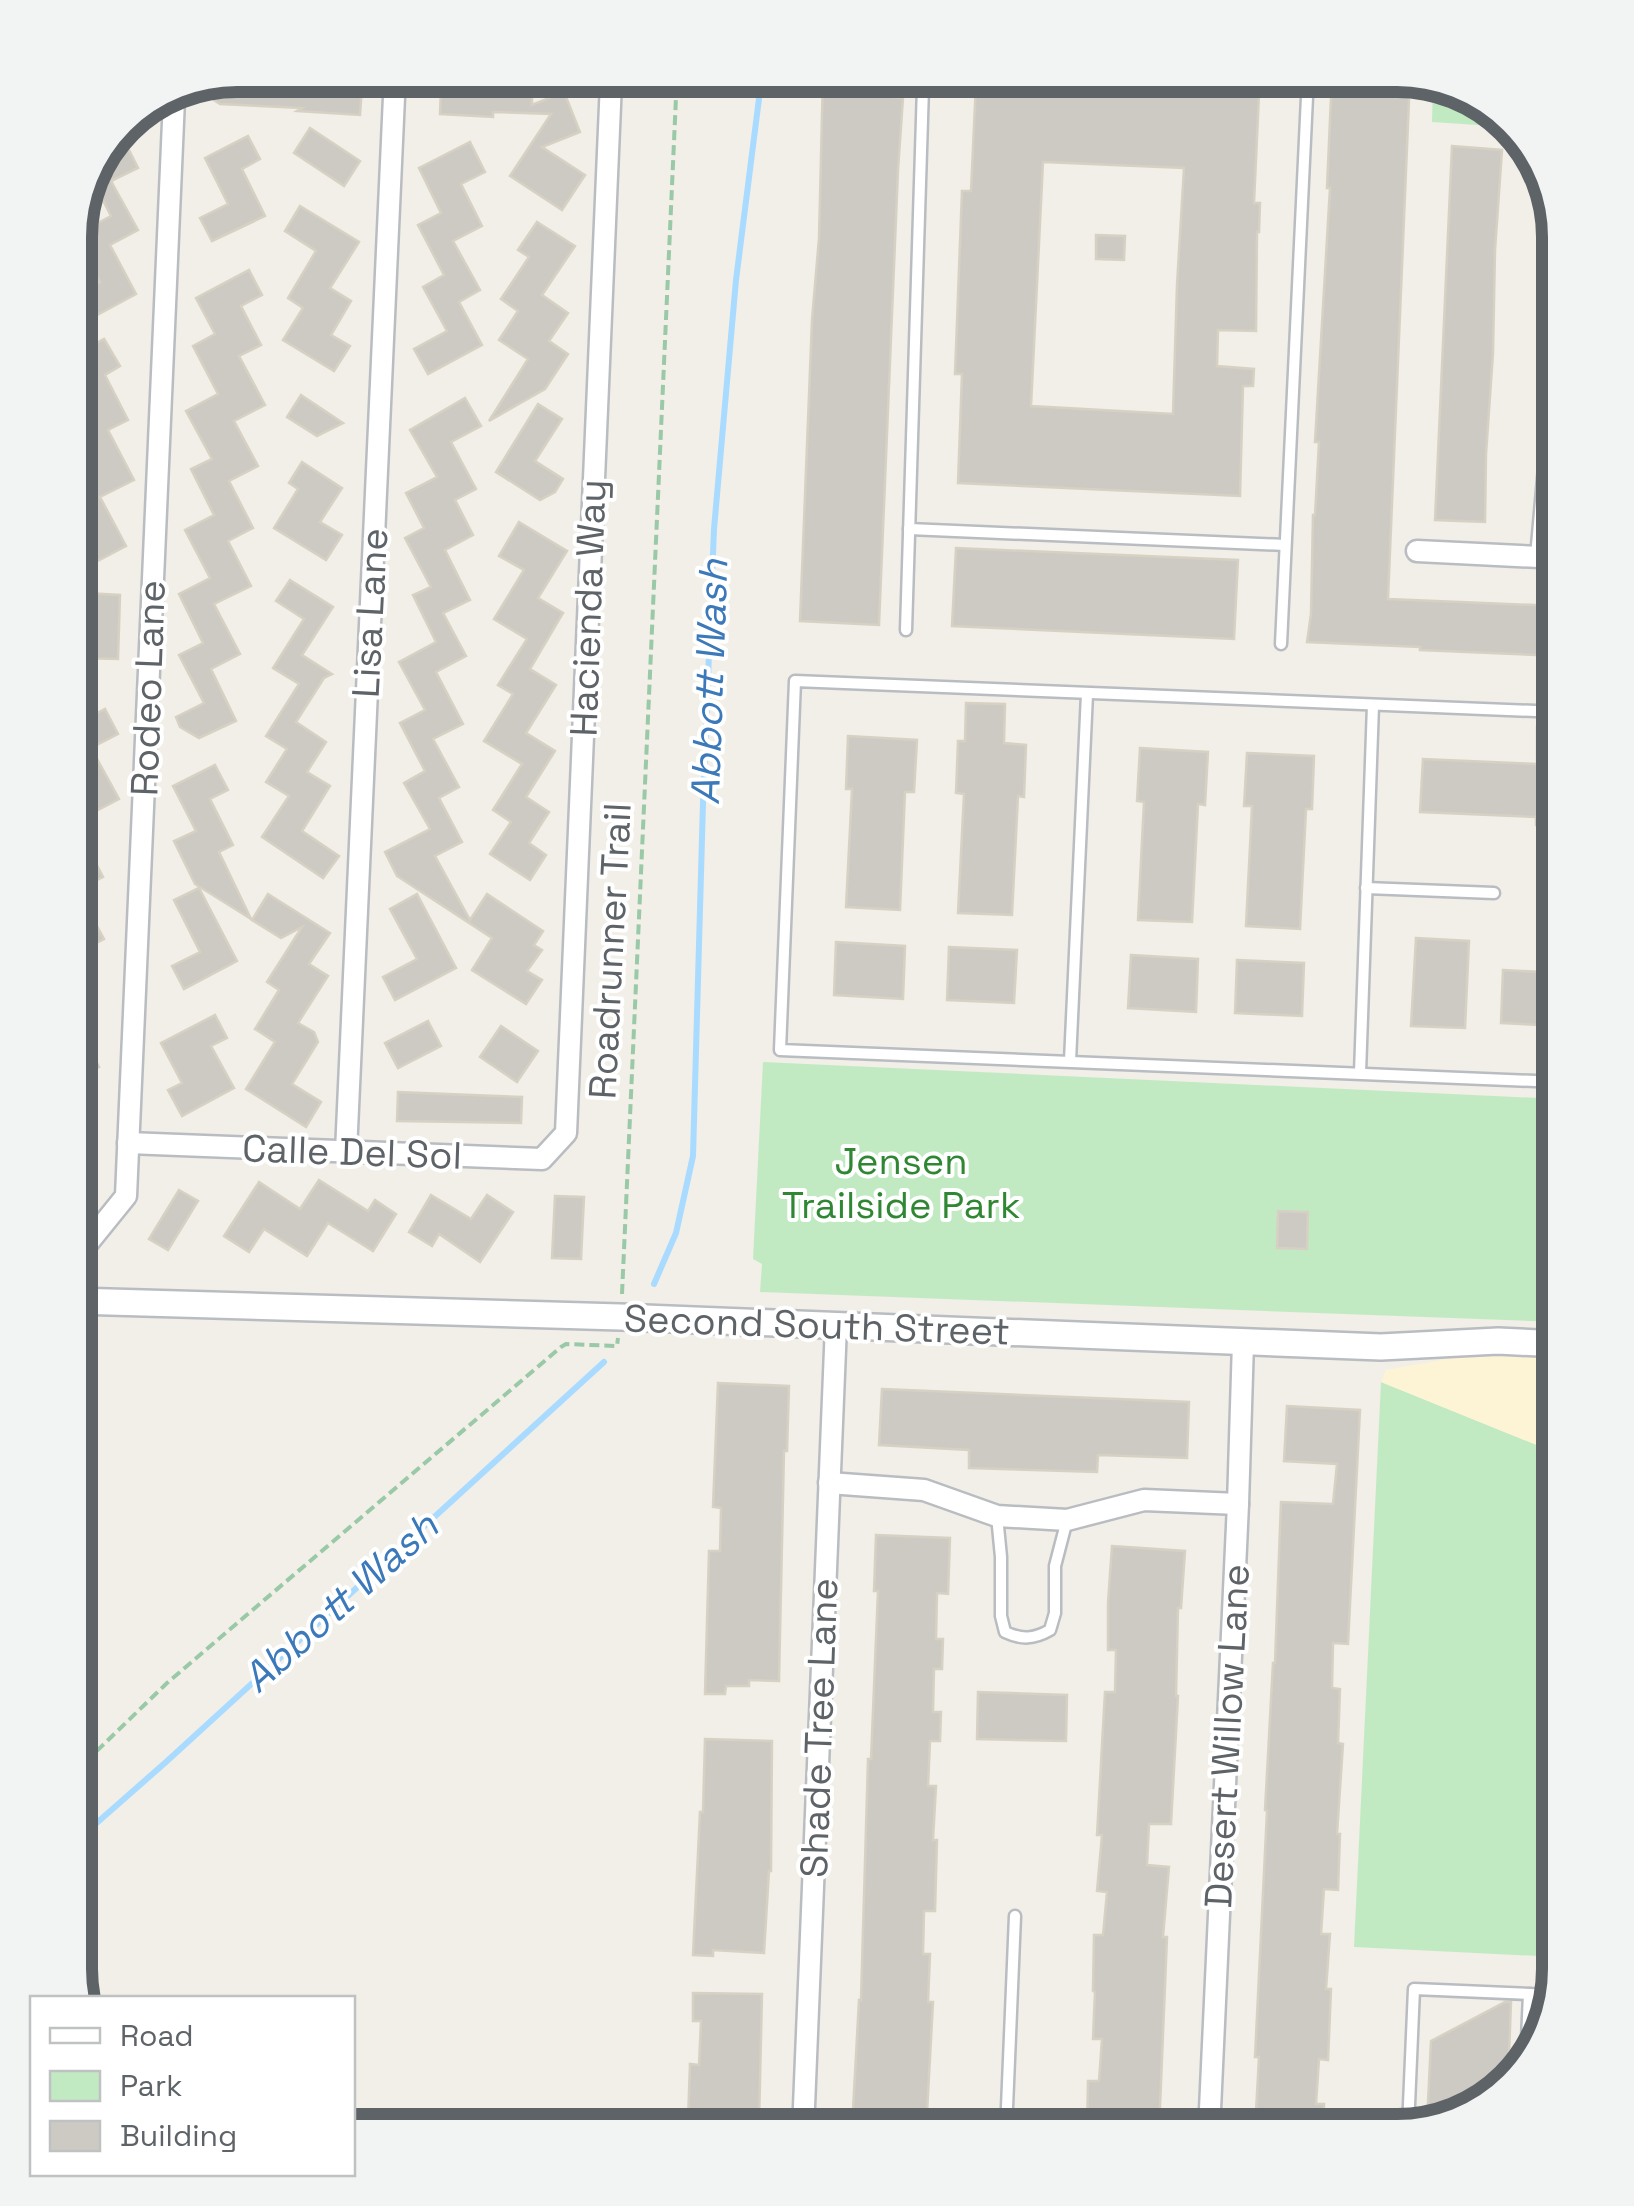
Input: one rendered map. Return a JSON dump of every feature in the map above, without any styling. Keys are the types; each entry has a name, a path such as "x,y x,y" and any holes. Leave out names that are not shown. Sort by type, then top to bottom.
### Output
{"street":[{"name":"Lisa Lane","path":"346,1152 394,92"},
{"name":"Hacienda Way","path":"566,1133 606,92"},
{"name":"Rodeo Lane","path":"92,1237 126,1196 174,108"},
{"path":"1417,551 1542,557"},
{"name":"Calle Del Sol","path":"128,1144 542,1159 566,1133"},
{"name":"Second South Street","path":"92,1302 1380,1347 1498,1341 1542,1343"},
{"name":"Shade Tree Lane","path":"804,2113 836,1325"},
{"name":"Desert Willow Lane","path":"1210,2114 1243,1342"},
{"path":"829,1483 924,1490 997,1516 1067,1520 1144,1500 1238,1504"}],"lane":[{"path":"906,630 923,93"},
{"path":"1281,644 1305,93"},
{"path":"909,529 1285,545"},
{"path":"1542,711 795,681 780,1050 1542,1081"},
{"path":"1070,1061 1087,694"},
{"path":"1360,1074 1373,705"},
{"path":"1366,888 1494,893"},
{"path":"997,1516 1001,1616 1005,1632 1018,1638 1037,1638 1050,1630 1055,1613 1055,1566 1067,1520"},
{"path":"1007,2114 1016,1916"},
{"path":"1409,2113 1414,1988 1539,1994"},
{"path":"1529,1994 1531,2022"}],"path":[{"name":"Roadrunner Trail","path":"623,1290 676,92"},
{"path":"92,1755 167,1683 561,1347 617,1346"}],"green space":[{"path":"1433,97 1469,112 1489,126 1432,122"},
{"name":"Jensen Trailside Park","path":"763,1062 1542,1098 1542,1321 760,1292 762,1264 753,1259"},
{"path":"1381,1382 1542,1447 1542,1956 1354,1947"}],"sand":[{"path":"1486,1352 1542,1357 1542,1447 1381,1382 1386,1370"}],"building":[{"path":"237,92 362,92 360,115 220,104 214,94"},
{"path":"441,92 532,92 532,105 564,92 580,132 542,147 585,175 562,210 510,176 551,114 440,114"},
{"path":"823,93 869,93 903,98 879,625 800,621"},
{"path":"976,93 1259,94 1254,203 1260,203 1256,331 1218,330 1217,366 1254,369 1253,386 1243,386 1240,496 958,483 962,374 955,374 962,191 971,191","holes":["1043,162 1184,168 1173,414 1031,406"]},
{"path":"1331,93 1409,93 1388,599 1542,605 1542,655 1307,642 1319,442 1315,442"},
{"path":"310,128 360,161 344,186 294,153"},
{"path":"248,136 260,159 242,169 265,216 212,241 200,218 228,204 205,158"},
{"path":"470,142 485,172 461,184 482,226 453,241 480,290 459,302 482,345 428,374 414,349 447,331 423,287 444,275 418,225 441,213 419,168"},
{"path":"127,145 138,168 111,181 138,230 110,245 136,294 93,317 93,286 100,282 93,269 93,225 111,216 100,194"},
{"path":"1452,146 1502,150 1485,522 1435,520"},
{"path":"300,206 359,242 330,288 351,301 331,335 350,346 334,371 283,340 303,308 288,298 316,251 285,231"},
{"path":"537,222 575,246 542,295 568,313 549,341 568,354 545,389 489,421 528,359 499,340 518,311 501,299 529,257 518,250"},
{"path":"1096,235 1125,236 1124,260 1096,259"},
{"path":"249,270 262,295 241,306 261,345 239,356 265,405 234,421 258,466 229,481 253,528 228,541 251,586 214,604 240,654 211,669 236,721 199,738 180,727 176,717 204,703 179,655 203,643 179,594 210,578 185,530 214,515 191,469 212,459 186,411 218,394 193,346 215,334 196,298"},
{"path":"104,339 120,366 105,375 128,420 108,430 134,480 100,497 126,546 93,564 93,345"},
{"path":"301,395 343,423 317,436 287,417"},
{"path":"465,398 481,426 451,442 476,489 455,500 473,535 445,550 470,600 443,613 466,656 436,672 463,724 433,739 459,787 439,798 462,842 435,856 470,920 487,894 543,931 534,945 542,950 527,971 542,980 526,1004 472,970 492,938 397,876 385,852 430,829 404,783 425,771 400,723 425,710 399,662 436,642 413,595 431,587 405,538 424,528 406,493 437,477 410,430"},
{"path":"538,404 562,419 535,461 563,479 555,492 540,500 496,472"},
{"path":"302,462 342,488 320,522 342,535 326,560 274,528 298,489 289,483"},
{"path":"519,522 567,551 538,598 563,613 530,669 556,685 526,733 555,751 526,797 549,812 529,843 546,855 530,880 490,854 511,822 493,810 522,764 484,741 513,694 498,685 527,639 494,619 524,570 499,556"},
{"path":"956,548 1238,560 1234,639 952,626"},
{"path":"290,580 333,607 302,655 332,674 324,678 296,722 326,742 307,772 330,786 302,831 339,856 323,878 262,837 289,796 266,782 287,749 266,736 299,684 273,668 304,619 276,601"},
{"path":"93,593 120,595 118,659 93,658"},
{"path":"966,703 1005,704 1004,743 1026,745 1024,797 1018,796 1012,915 958,913 964,794 956,793 958,741 965,741"},
{"path":"105,709 118,734 93,747 93,715"},
{"path":"1537,727 1542,727 1542,825 1536,825 1536,817 1420,812 1423,759 1537,764"},
{"path":"848,736 917,740 914,792 905,792 900,910 846,907 852,789 846,789"},
{"path":"1140,748 1208,752 1205,805 1198,804 1192,922 1138,920 1144,802 1137,801"},
{"path":"93,751 119,799 93,813"},
{"path":"1247,753 1314,756 1312,809 1306,809 1300,929 1246,926 1252,806 1244,806"},
{"path":"215,765 228,790 210,799 233,845 219,852 251,919 195,884 174,841 196,831 173,786"},
{"path":"93,857 103,877 93,882"},
{"path":"199,888 237,961 184,989 172,966 200,952 174,900"},
{"path":"268,894 330,933 309,964 328,976 298,1023 314,1032 318,1042 292,1084 321,1102 306,1127 246,1089 275,1042 255,1029 279,990 267,982 302,927 281,938 252,920"},
{"path":"417,894 456,968 395,1000 383,977 417,959 390,909"},
{"path":"93,918 104,939 93,945"},
{"path":"1416,938 1469,941 1465,1028 1411,1026"},
{"path":"836,942 905,946 903,999 834,995"},
{"path":"949,947 1017,950 1014,1003 947,1000"},
{"path":"1131,955 1198,959 1196,1012 1128,1008"},
{"path":"1237,960 1304,963 1302,1016 1235,1013"},
{"path":"1503,970 1542,972 1542,1025 1501,1023"},
{"path":"215,1015 227,1038 211,1046 234,1088 182,1116 168,1090 182,1083 161,1043"},
{"path":"428,1021 441,1046 398,1068 385,1043"},
{"path":"501,1026 538,1051 517,1082 480,1057"},
{"path":"398,1092 522,1097 521,1123 397,1121"},
{"path":"319,1180 368,1211 375,1200 396,1214 373,1251 328,1223 307,1256 264,1229 249,1252 224,1236 259,1182 300,1209"},
{"path":"179,1190 198,1201 168,1250 149,1239"},
{"path":"431,1195 471,1219 487,1195 513,1212 480,1262 439,1234 432,1246 409,1232"},
{"path":"555,1196 584,1197 581,1259 552,1258"},
{"path":"1278,1211 1308,1212 1307,1249 1277,1248"},
{"path":"718,1383 789,1386 779,1681 749,1680 749,1686 726,1686 725,1694 705,1694 709,1551 720,1551 721,1508 713,1507"},
{"path":"882,1389 1189,1402 1187,1458 1098,1455 1097,1472 969,1468 969,1450 879,1445"},
{"path":"1287,1406 1360,1410 1348,1644 1333,1643 1332,1688 1340,1689 1338,1743 1343,1744 1338,1890 1324,1889 1321,1934 1330,1934 1326,1989 1331,1989 1328,2060 1319,2059 1316,2104 1324,2104 1324,2114 1256,2114 1265,1810 1281,1502 1333,1504 1337,1464 1284,1461"},
{"path":"876,1535 950,1538 948,1594 937,1593 936,1639 943,1639 942,1669 934,1669 933,1712 941,1712 940,1741 930,1741 928,1786 936,1786 933,1840 937,1840 935,1911 924,1911 923,1954 930,1954 928,2002 933,2002 927,2114 853,2114 878,1591 874,1591"},
{"path":"1112,1546 1185,1551 1178,1608 1171,1824 1149,1824 1147,1865 1169,1867 1163,1937 1167,1937 1160,2114 1087,2114 1088,2081 1099,2081 1102,2039 1093,2039 1093,1991 1094,1935 1103,1935 1107,1892 1097,1891 1105,1692 1115,1692 1116,1650 1108,1650"},
{"path":"978,1692 1067,1695 1066,1741 977,1739"},
{"path":"705,1739 772,1741 771,1871 764,1953 713,1950 713,1956 693,1955"},
{"path":"693,1993 762,1994 759,2113 688,2113 690,2064 699,2065 701,2021 693,2021"},
{"path":"1511,2002 1509,2060 1469,2094 1428,2110 1431,2041"}],"waterway":[{"name":"Abbott Wash","path":"654,1284 676,1233 693,1156 714,529 736,280 760,92"},
{"name":"Abbott Wash","path":"92,1827 604,1362"}]}
